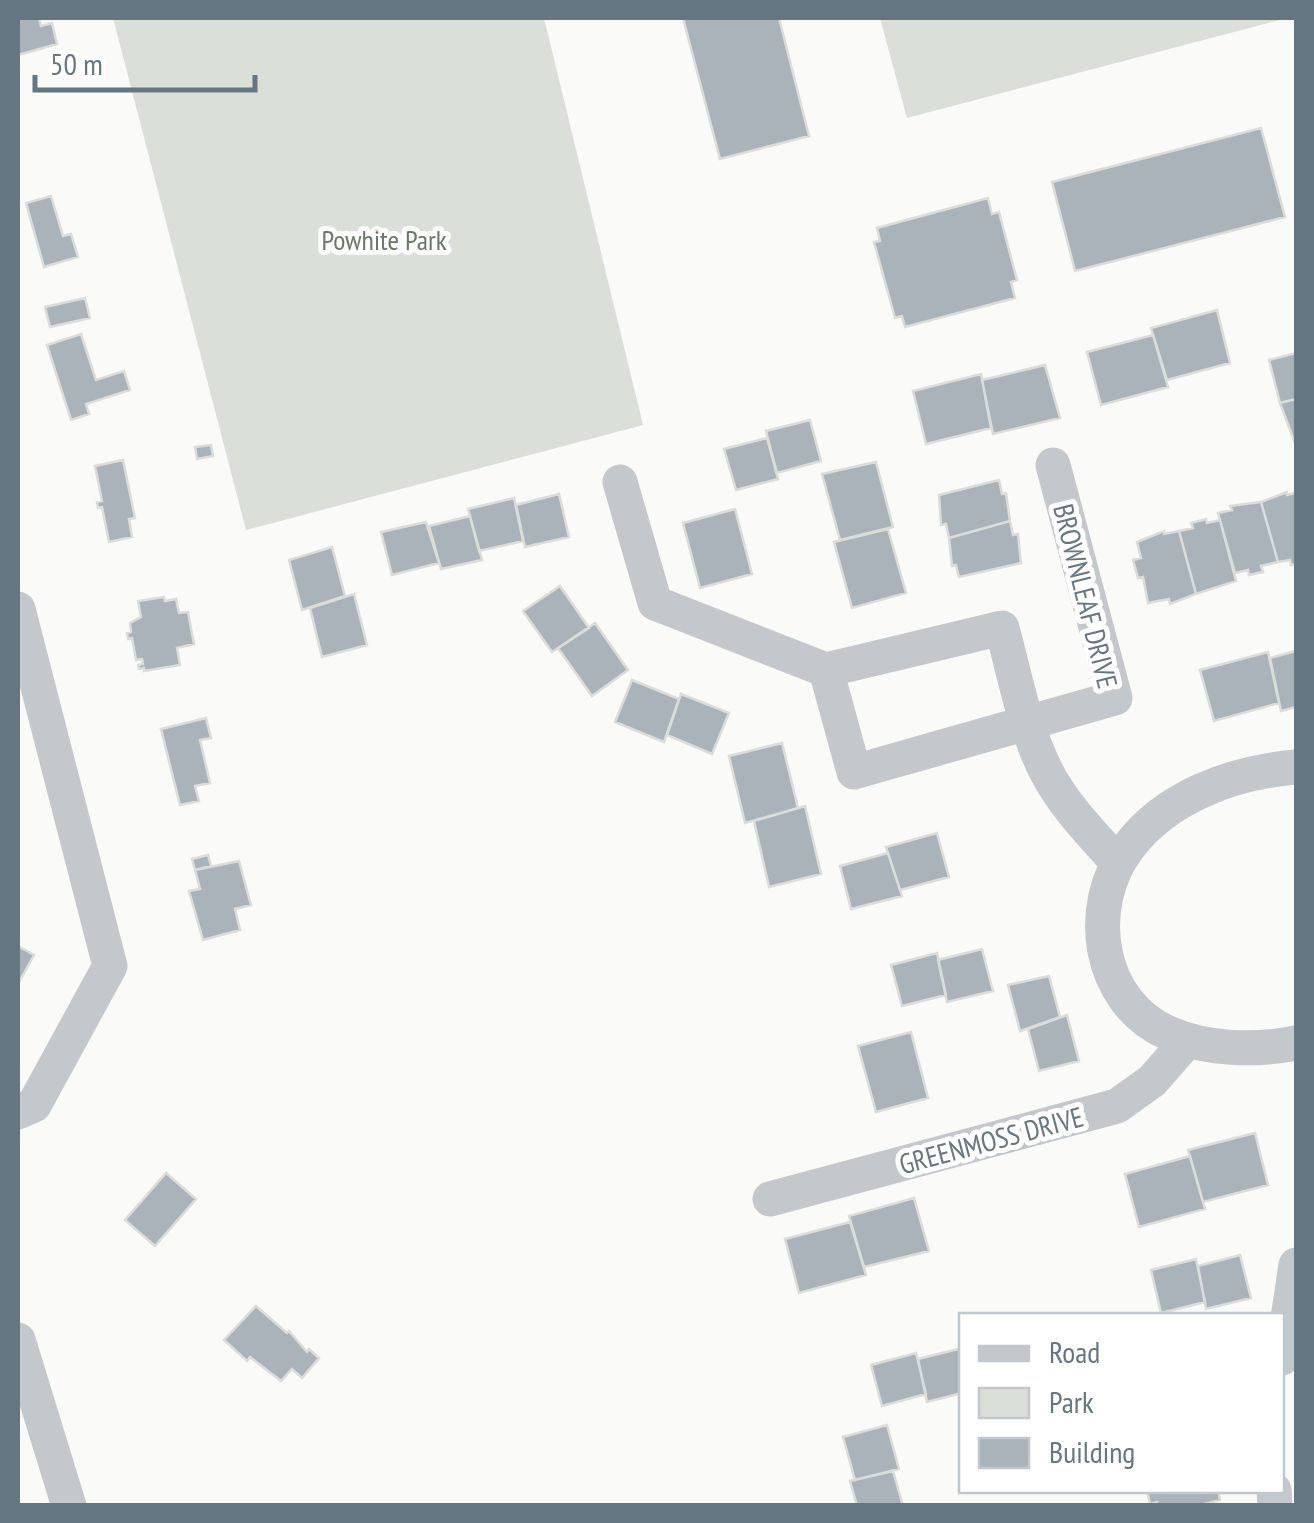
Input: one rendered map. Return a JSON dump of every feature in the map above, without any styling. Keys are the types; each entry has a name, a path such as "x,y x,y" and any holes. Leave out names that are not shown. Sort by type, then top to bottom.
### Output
{"street":[{"name":"BROWNLEAF DRIVE","path":"826,670 854,772 1115,698 1053,466"},
{"path":"620,482 654,603 826,670 1002,628 1028,724 1054,784 1118,863"},
{"path":"18,609 110,966 34,1105 18,1112"},
{"path":"1296,767 1236,777 1198,793 1142,832 1118,863 1100,927 1117,985 1150,1023 1188,1040 1271,1058 1296,1074"},
{"name":"GREENMOSS DRIVE","path":"770,1199 1117,1106 1152,1081 1188,1040"},
{"path":"1239,1048 1296,1042"},
{"path":"1284,1345 1296,1265"},
{"path":"18,1340 69,1506"},
{"path":"1284,1377 1296,1350"}],"green space":[{"name":"Powhite Park","path":"113,18 544,18 643,425 246,530"},
{"path":"880,18 1287,18 907,118"}],"building":[{"path":"18,18 39,18 41,26 52,23 57,44 18,55"},
{"path":"683,18 779,18 809,136 720,159"},
{"path":"1261,128 1285,217 1075,271 1052,182"},
{"path":"51,196 63,236 71,234 78,257 44,267 26,203"},
{"path":"988,198 992,214 999,212 1017,280 1011,282 1015,298 905,327 902,316 895,318 874,242 880,241 877,228"},
{"path":"85,298 90,318 50,327 45,307"},
{"path":"1217,310 1230,363 1167,380 1151,328"},
{"path":"81,334 96,380 124,371 130,390 86,404 89,414 71,420 47,345"},
{"path":"1153,335 1168,387 1101,405 1087,352"},
{"path":"1296,353 1296,399 1280,403 1269,360"},
{"path":"1045,365 1060,418 993,434 982,380"},
{"path":"981,374 991,428 926,444 913,391"},
{"path":"1296,399 1296,446 1280,403"},
{"path":"810,420 821,461 777,473 766,431"},
{"path":"767,438 778,479 736,490 724,449"},
{"path":"211,445 213,456 197,459 195,447"},
{"path":"123,460 135,518 129,519 132,537 109,542 102,507 98,508 97,502 102,501 95,466"},
{"path":"876,462 893,527 840,540 822,474"},
{"path":"999,480 1002,494 1006,493 1010,521 949,538 946,524 941,525 939,495"},
{"path":"1287,492 1296,493 1296,564 1291,565 1290,560 1278,562 1261,502"},
{"path":"559,494 569,537 525,547 516,505"},
{"path":"514,498 523,541 479,551 468,509"},
{"path":"1261,502 1278,562 1261,566 1263,572 1235,573 1218,513 1232,510 1230,506"},
{"path":"735,509 752,574 700,588 683,523"},
{"path":"470,516 482,560 441,569 429,526"},
{"path":"1206,519 1207,523 1220,520 1236,581 1196,594 1179,531"},
{"path":"1010,521 1013,535 1018,534 1021,563 959,577 956,565 952,566 949,538"},
{"path":"426,522 439,563 392,575 381,532"},
{"path":"888,529 906,593 852,608 834,542"},
{"path":"1164,531 1179,531 1196,594 1170,604 1169,599 1148,603 1143,577 1138,578 1133,560 1141,558 1137,542"},
{"path":"332,547 345,596 302,610 289,560"},
{"path":"560,586 589,628 552,652 523,611"},
{"path":"354,594 367,645 322,657 310,608"},
{"path":"164,597 165,601 176,599 179,613 188,612 194,644 177,648 180,665 144,671 139,669 142,659 136,660 132,638 128,639 127,633 131,632 130,623 141,617 138,601"},
{"path":"595,623 628,670 592,696 558,648"},
{"path":"1296,651 1296,707 1281,711 1270,658"},
{"path":"1268,652 1279,703 1214,721 1200,670"},
{"path":"632,680 679,699 664,742 615,722"},
{"path":"681,694 729,713 712,754 667,735"},
{"path":"206,718 211,738 200,740 210,783 195,786 199,801 180,805 161,729"},
{"path":"782,743 798,808 745,823 729,756"},
{"path":"805,806 821,874 769,887 754,821"},
{"path":"937,833 949,877 900,890 886,847"},
{"path":"888,853 902,896 851,909 840,866"},
{"path":"208,855 211,866 195,870 192,859"},
{"path":"239,861 251,905 235,909 240,930 203,940 189,891 200,889 195,870"},
{"path":"18,946 34,955 18,984"},
{"path":"982,949 993,991 947,1002 938,960"},
{"path":"937,953 946,995 902,1006 891,965"},
{"path":"1049,976 1060,1017 1020,1031 1008,985"},
{"path":"1067,1015 1079,1061 1039,1071 1028,1029"},
{"path":"911,1032 928,1098 876,1112 858,1046"},
{"path":"1255,1133 1268,1185 1203,1202 1188,1150"},
{"path":"1190,1156 1205,1209 1139,1227 1125,1174"},
{"path":"166,1173 196,1199 155,1246 125,1220"},
{"path":"914,1198 929,1251 864,1267 849,1216"},
{"path":"850,1222 866,1275 799,1293 785,1239"},
{"path":"1240,1255 1251,1298 1206,1309 1198,1266"},
{"path":"1196,1259 1205,1302 1161,1313 1151,1270"},
{"path":"256,1306 289,1331 307,1352 309,1349 319,1358 302,1378 292,1369 281,1381 250,1357 247,1361 224,1340"},
{"path":"959,1349 959,1394 927,1402 918,1359"},
{"path":"916,1353 926,1394 882,1406 871,1365"},
{"path":"887,1425 899,1469 855,1480 843,1437"},
{"path":"893,1471 903,1506 857,1506 850,1481"},
{"path":"1148,1493 1219,1493 1220,1500 1197,1506 1150,1504"}]}
